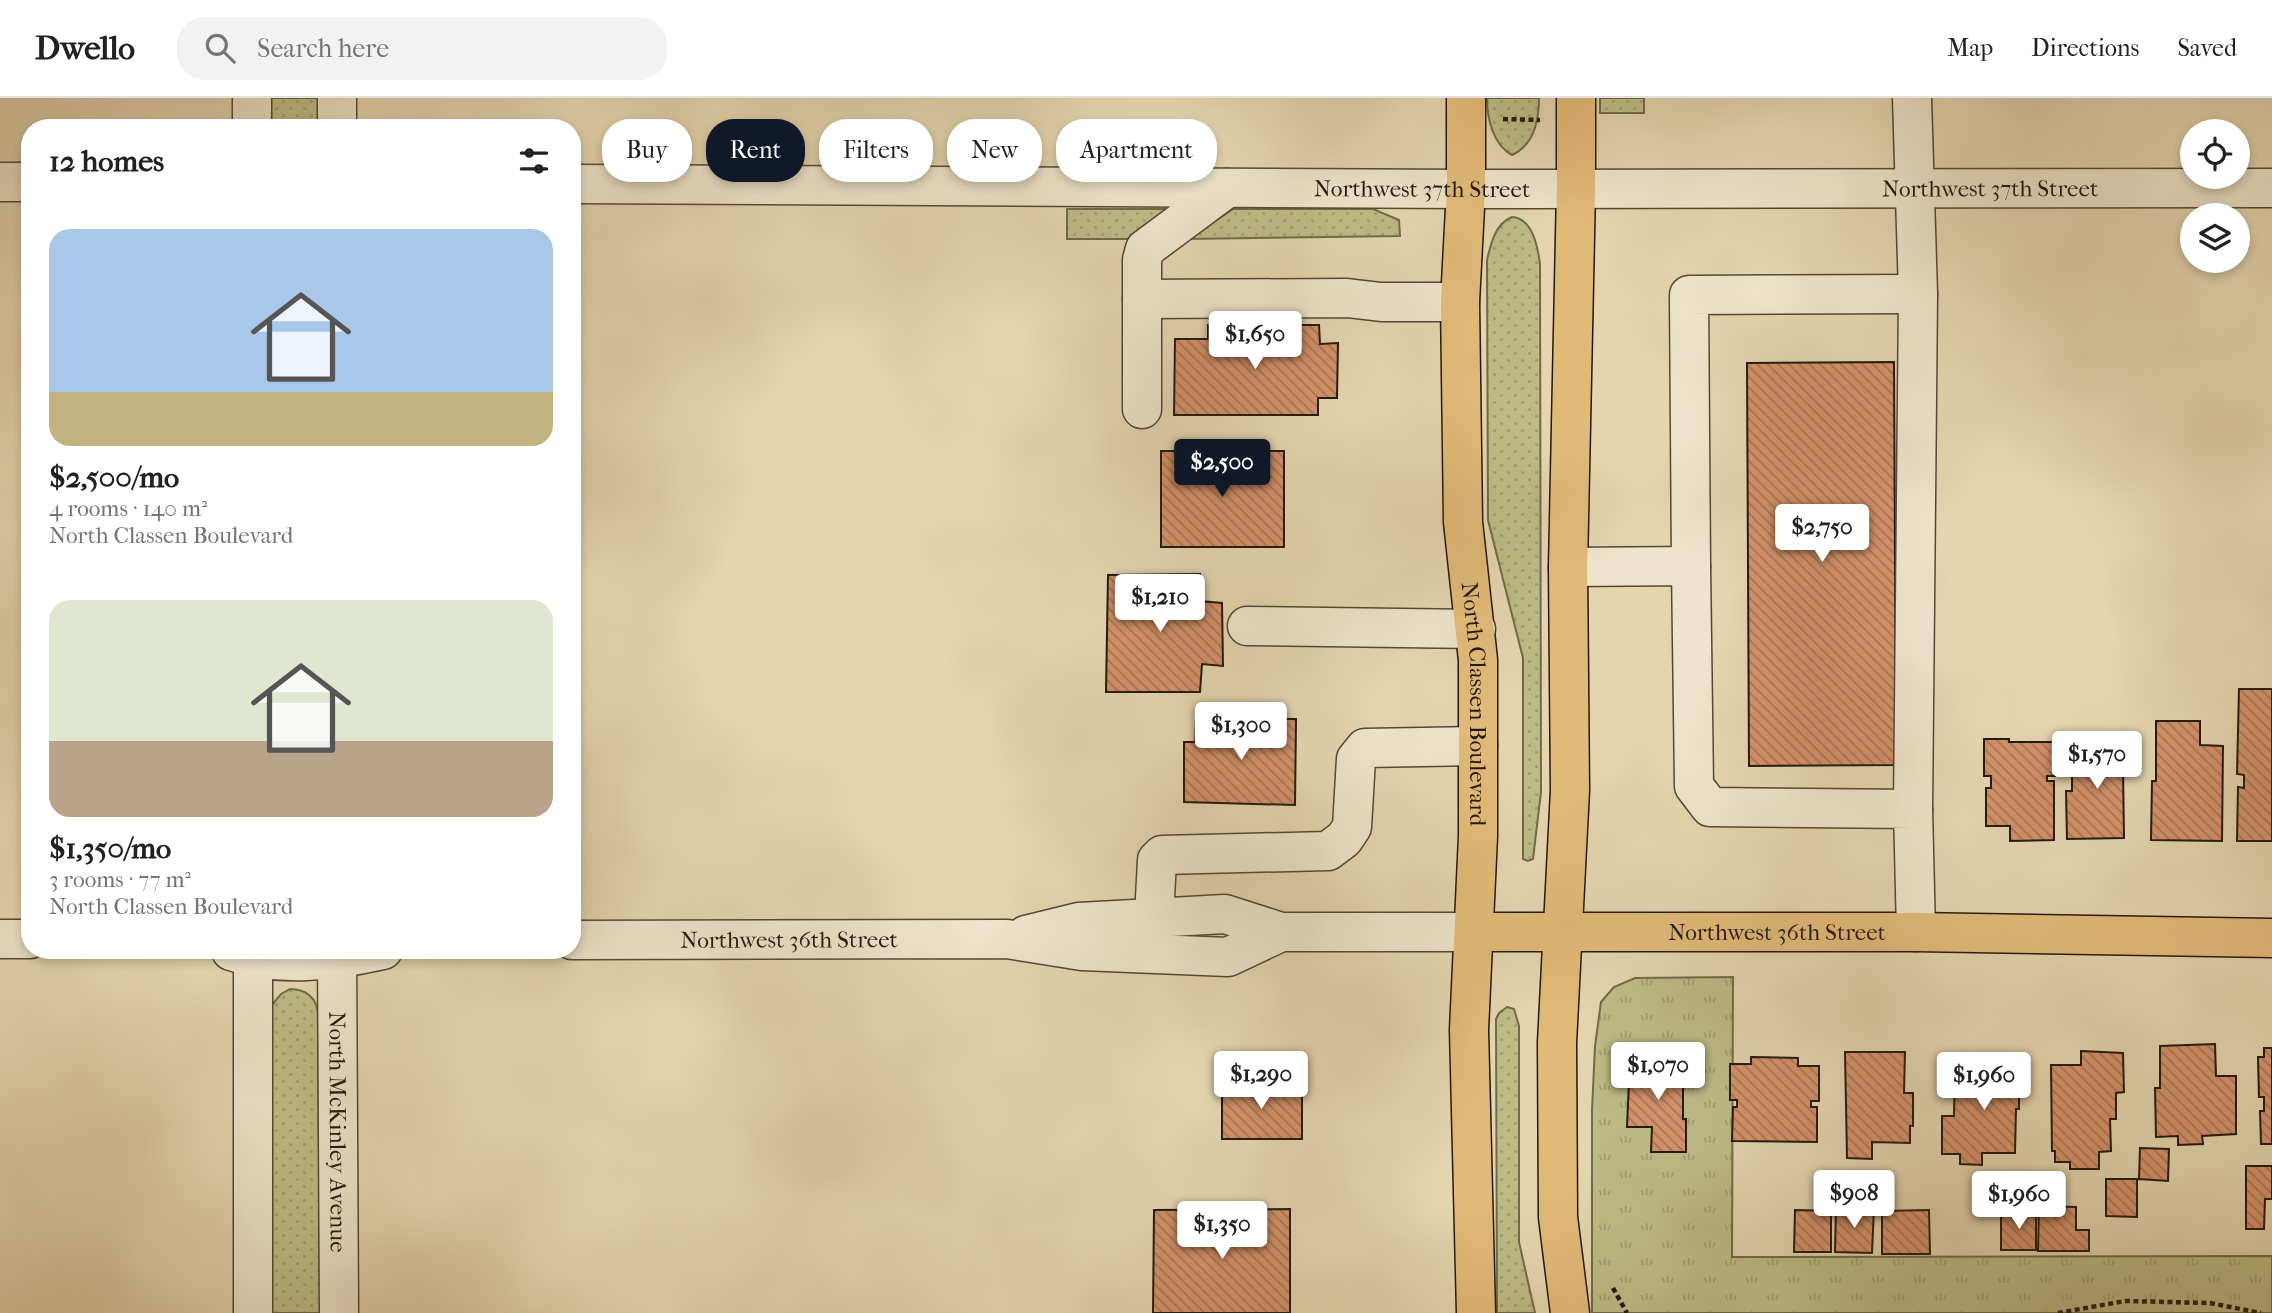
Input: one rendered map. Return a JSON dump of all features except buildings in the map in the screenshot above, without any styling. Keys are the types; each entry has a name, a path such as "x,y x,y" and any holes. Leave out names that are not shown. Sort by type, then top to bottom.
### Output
{"main road":[{"path":"1570,1313 1558,1217 1557,1043 1570,790 1568,567 1576,98"},
{"name":"North Classen Boulevard","path":"1476,1313 1469,1030 1478,836 1478,660 1463,522 1460,302 1466,189 1479,109"},
{"name":"Northwest 36th Street","path":"1474,932 1916,932 2272,938"}],"street":[{"path":"252,98 252,119"},
{"path":"337,98 337,119"},
{"path":"1912,98 1918,294 1913,809 1916,932"},
{"path":"0,182 21,182"},
{"name":"Northwest 37th Street","path":"581,184 1466,189 2272,188"},
{"path":"1142,409 1142,260 1145,249 1227,188"},
{"path":"1913,809 1710,807 1694,786 1689,295 1918,294"},
{"path":"1142,299 1347,298 1381,302 1460,302"},
{"path":"1568,567 1691,566"},
{"path":"1247,626 1476,629"},
{"path":"1154,918 1157,860 1162,855 1328,850 1344,839 1352,827 1356,759 1365,748 1478,746"},
{"name":"Northwest 36th Street","path":"1007,939 1079,922 1225,914 1281,932 1474,932"},
{"name":"Northwest 36th Street","path":"581,940 1007,939 1082,951 1228,957 1281,932"},
{"path":"0,939 21,939"},
{"path":"245,959 253,1313"},
{"name":"North McKinley Avenue","path":"337,959 339,1313"}],"path":[{"path":"1479,109 1539,120"},
{"path":"1613,1287 1627,1313"},
{"path":"2058,1313 2125,1301 2210,1303 2262,1313"}],"green space":[{"path":"264,98 320,98 319,119 265,119"},
{"path":"1487,98 1539,98 1534,131 1526,145 1512,155 1500,145 1492,130"},
{"path":"1600,98 1644,98 1644,113 1600,113"},
{"path":"1067,209 1179,209 1129,239 1067,239"},
{"path":"1233,209 1373,209 1399,220 1400,236 1189,239"},
{"path":"1512,217 1525,222 1530,228 1536,242 1540,265 1541,792 1533,859 1528,861 1523,859 1523,658 1488,520 1487,260 1498,229"},
{"path":"1733,977 1732,1257 2272,1256 2272,1313 1592,1313 1592,1110 1595,1046 1601,1002 1614,987 1635,978"},
{"path":"290,989 310,996 318,1014 320,1313 269,1313 271,1006 281,994"},
{"path":"1507,1007 1514,1009 1519,1026 1519,1242 1535,1313 1497,1313 1496,1019"}]}
